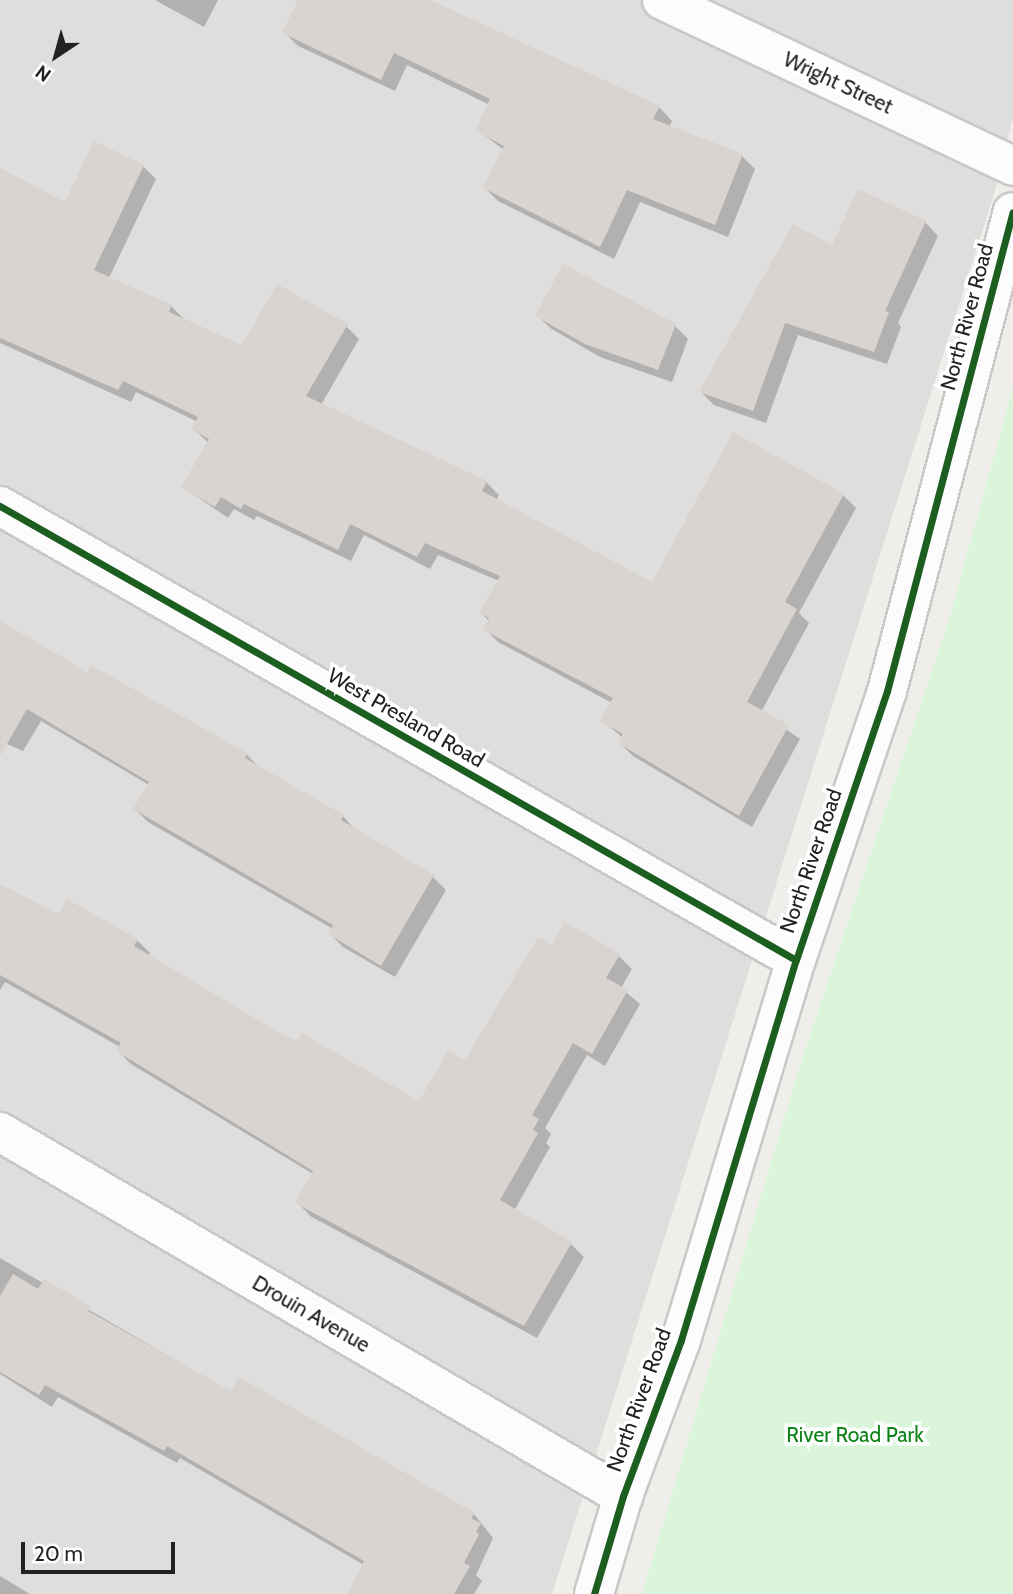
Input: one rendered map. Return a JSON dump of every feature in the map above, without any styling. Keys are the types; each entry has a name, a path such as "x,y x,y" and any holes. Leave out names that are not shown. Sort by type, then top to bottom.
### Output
{"street":[{"name":"Wright Street","path":"662,0 1013,166"},
{"name":"North River Road","path":"594,1594 623,1496 681,1340 796,960 887,691 1013,212"},
{"name":"West Presland Road","path":"0,506 796,960"},
{"name":"Drouin Avenue","path":"0,1132 623,1496"}],"shaded area":[{"path":"0,0 597,0 994,194 552,1594 0,1594"},
{"path":"597,0 1013,0 1013,117 994,194"}],"green space":[{"name":"River Road Park","path":"1013,387 1013,1594 642,1594 803,1055 948,623"}],"building":[{"path":"298,0 430,0 660,106 653,119 743,154 715,225 627,190 600,247 483,188 504,146 475,131 490,99 394,53 381,80 282,33"},
{"path":"94,141 144,165 94,270 172,305 169,312 242,345 277,284 348,324 306,396 487,481 482,491 652,582 733,432 844,494 785,602 797,609 747,702 789,725 739,816 618,743 623,734 600,721 613,698 483,630 489,618 479,613 500,576 425,543 417,557 350,524 338,550 244,504 241,509 221,497 215,507 181,487 209,439 191,429 198,417 123,381 118,390 0,338 0,168 65,202"},
{"path":"858,189 926,221 885,311 889,312 874,352 785,323 753,411 699,392 793,224 832,245"},
{"path":"563,264 676,324 658,370 585,344 535,316"},
{"path":"0,621 88,672 91,665 247,753 245,758 344,815 341,820 434,875 381,966 328,934 333,925 133,809 149,782 27,709 0,756"},
{"path":"0,884 58,914 67,899 138,939 134,946 278,1032 297,1041 302,1033 419,1101 448,1051 465,1060 538,937 552,945 565,922 620,954 606,978 628,990 592,1054 573,1043 532,1115 539,1119 533,1130 538,1133 500,1200 572,1242 524,1326 295,1203 313,1171 116,1051 121,1043 0,975"},
{"path":"13,1274 38,1289 44,1279 91,1306 88,1311 231,1391 239,1377 475,1513 471,1518 481,1523 476,1532 479,1534 464,1563 470,1566 454,1594 347,1594 364,1561 167,1446 164,1451 45,1385 39,1395 0,1372 0,1296"}],"cycle path":[{"path":"594,1594 623,1496 681,1340 796,960 887,691 1013,212"},
{"path":"0,506 796,960"}]}
